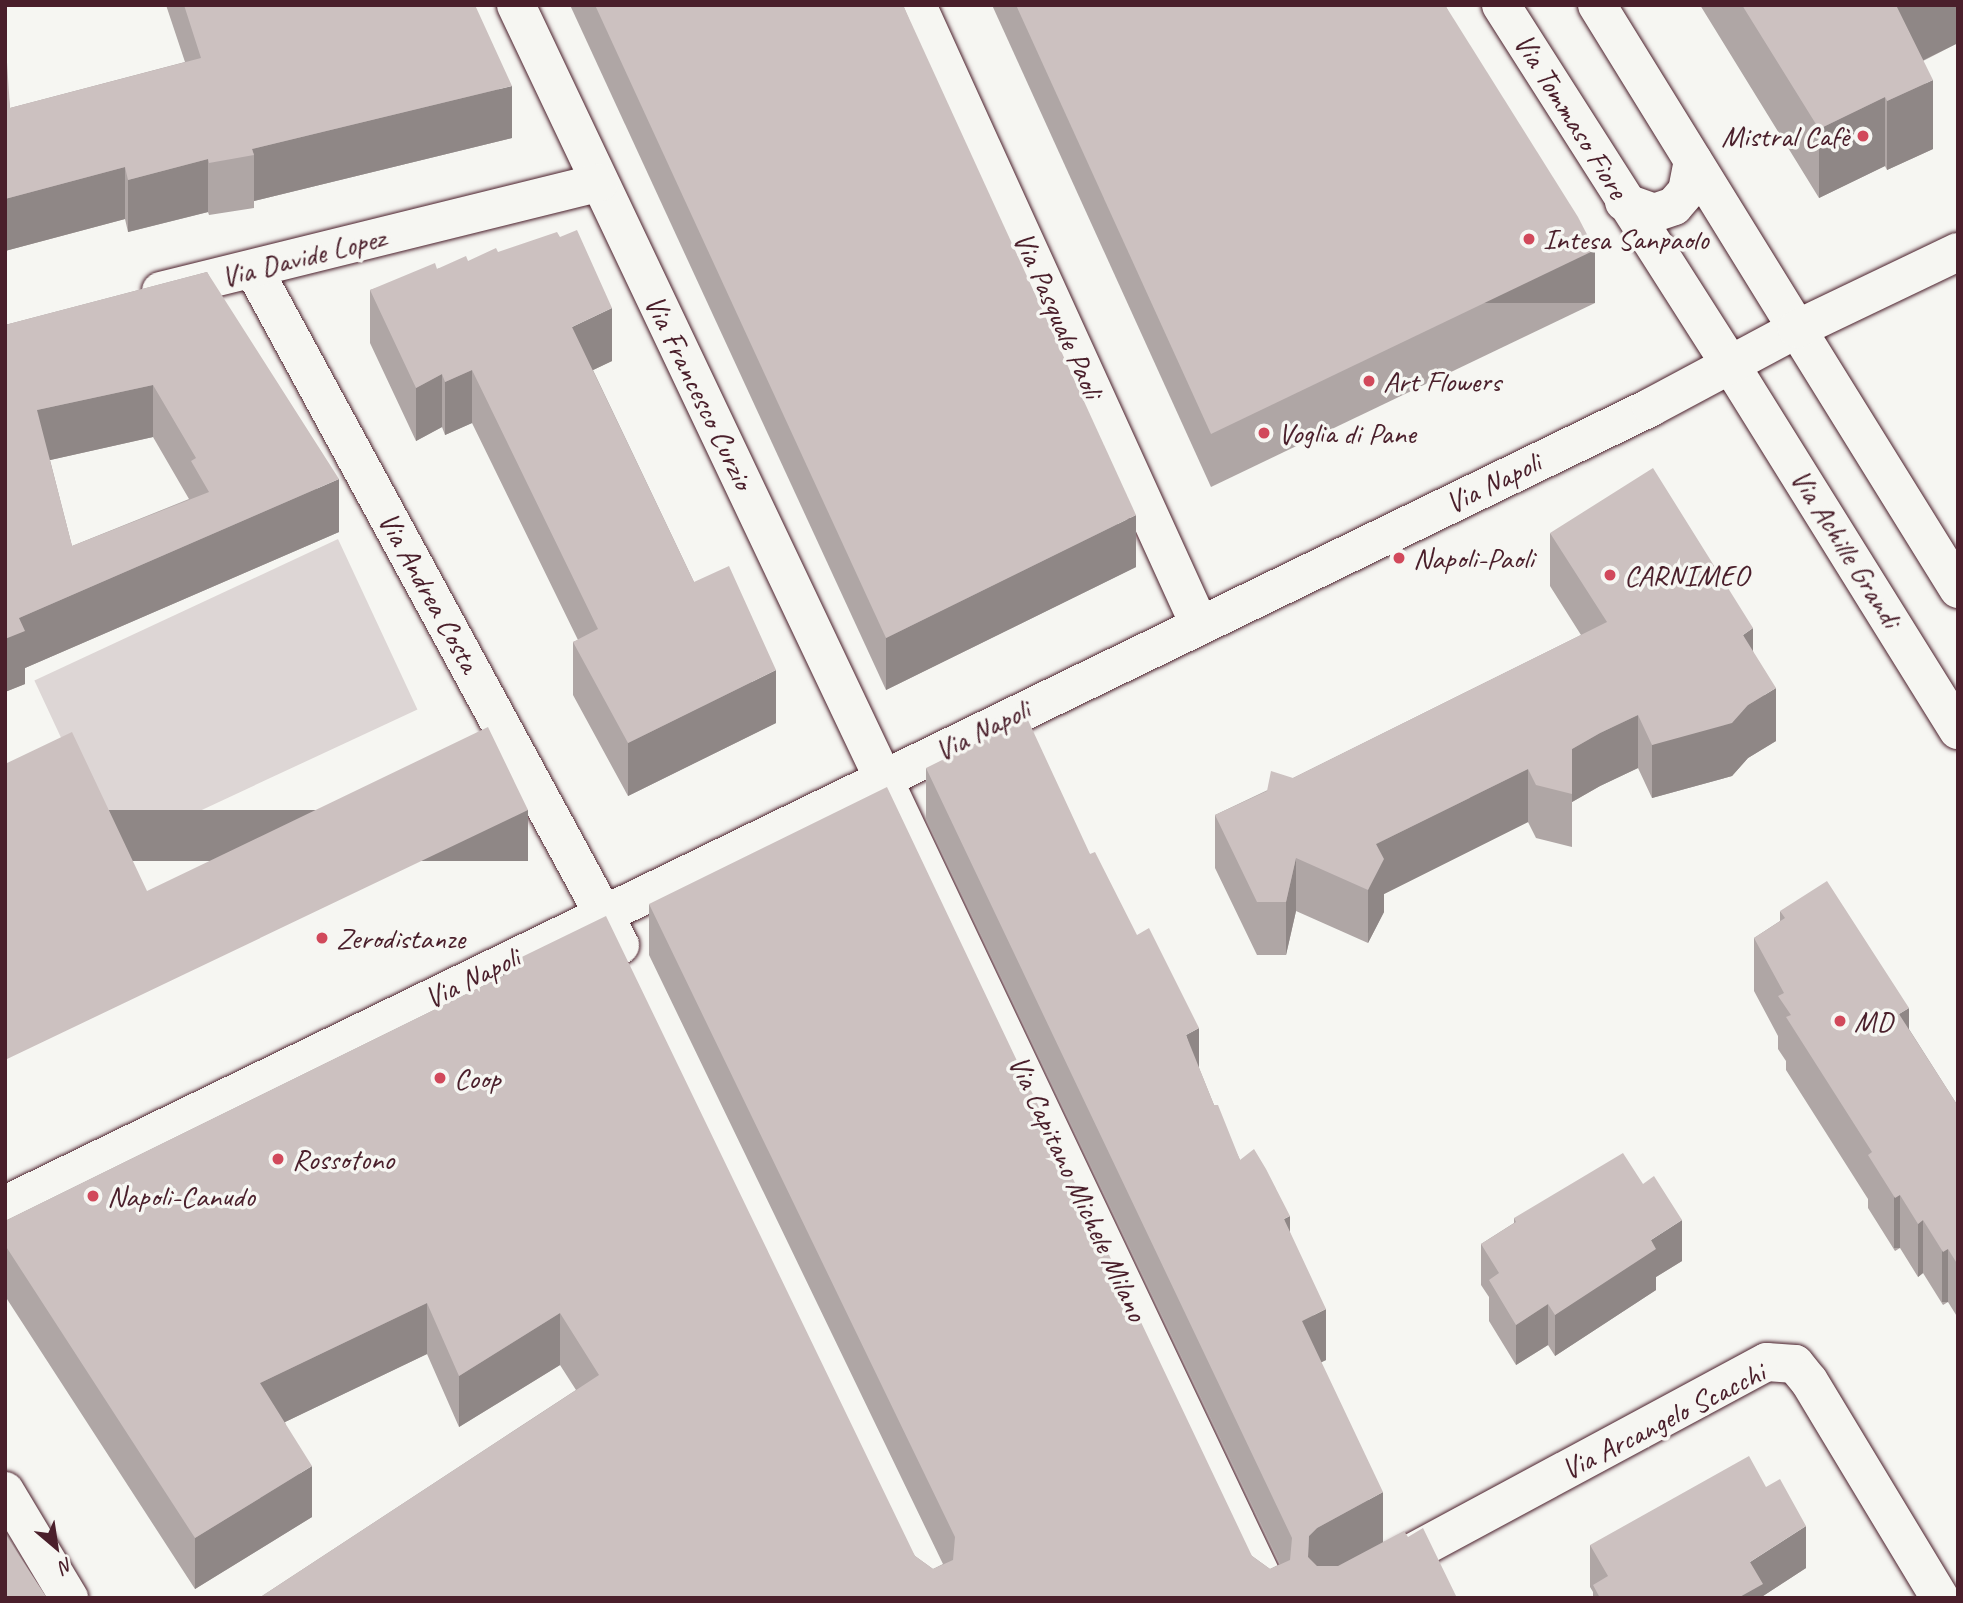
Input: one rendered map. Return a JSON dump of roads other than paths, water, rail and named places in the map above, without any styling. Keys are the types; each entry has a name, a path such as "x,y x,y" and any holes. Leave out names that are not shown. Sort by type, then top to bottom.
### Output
{"street":[{"name":"Via Francesco Curzio","path":"516,5 883,778"},
{"name":"Via Pasquale Paoli","path":"917,5 1199,624"},
{"name":"Via Tommaso Fiore","path":"1502,5 1624,201 1732,367"},
{"path":"1597,5 1958,589"},
{"path":"1624,201 1654,213 1674,206 1688,191 1693,161"},
{"name":"Via Davide Lopez","path":"123,300 254,270 599,183"},
{"name":"Via Napoli","path":"5,1205 1732,367 1797,329 1958,253"},
{"name":"Via Andrea Costa","path":"254,270 605,914 635,976"},
{"name":"Via Achille Grandi","path":"1732,367 1958,730"},
{"name":"Via Capitano Michele Milano","path":"883,778 1272,1598"},
{"name":"Via Arcangelo Scacchi","path":"1328,1598 1767,1363 1795,1364 1810,1381 1940,1598"},
{"path":"5,1491 69,1598"}],"place":[{"name":"Mistral Cafè","path":"1863,136"},
{"name":"Intesa Sanpaolo","path":"1529,239"},
{"name":"Art Flowers","path":"1369,381"},
{"name":"Voglia di Pane","path":"1264,433"},
{"name":"Napoli-Paoli","path":"1399,558"},
{"name":"CARNIMEO","path":"1610,575"},
{"name":"Zerodistanze","path":"322,938"},
{"name":"MD","path":"1840,1021"},
{"name":"Coop","path":"440,1078"},
{"name":"Rossotono","path":"278,1159"},
{"name":"Napoli-Canudo","path":"93,1196"}]}
